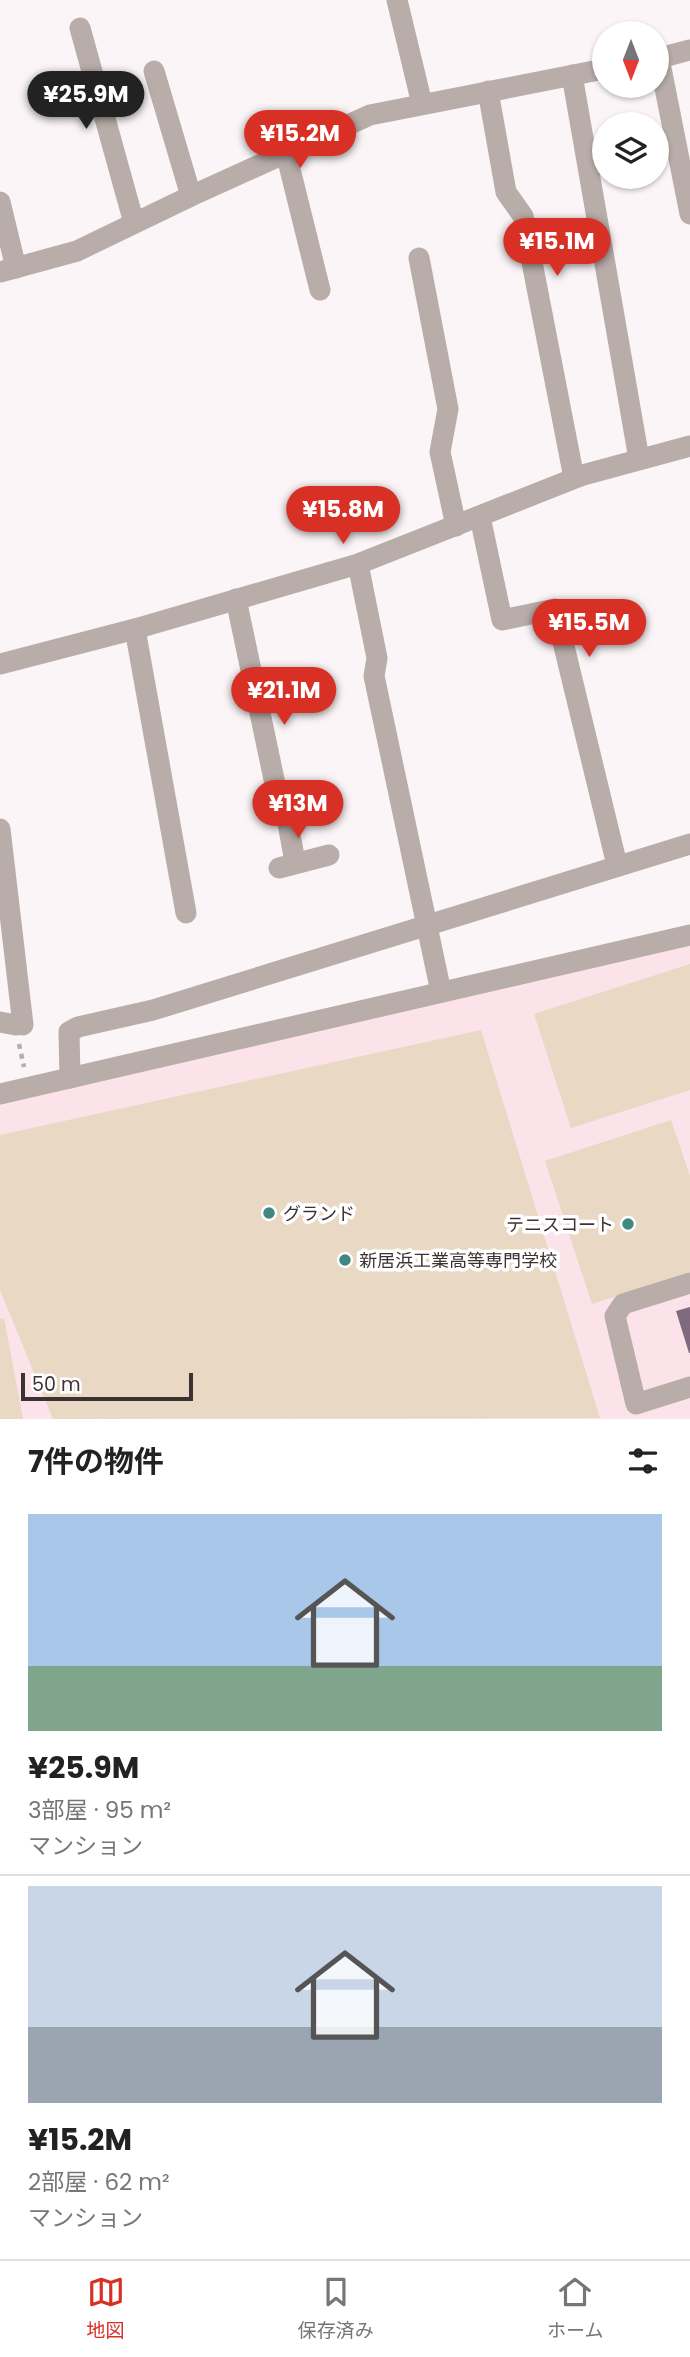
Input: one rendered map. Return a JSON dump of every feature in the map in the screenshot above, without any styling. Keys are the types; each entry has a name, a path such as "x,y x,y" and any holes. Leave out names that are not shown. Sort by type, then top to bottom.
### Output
{"street":[{"path":"397,0 422,104"},
{"path":"80,28 134,223"},
{"path":"669,56 690,50"},
{"path":"154,71 191,196"},
{"path":"0,202 8,270 77,251 370,115 592,71"},
{"path":"572,75 639,459"},
{"path":"488,91 506,192 523,216 575,478"},
{"path":"666,98 690,214"},
{"path":"286,153 320,290"},
{"path":"419,258 449,409 440,452 456,526"},
{"path":"0,664 135,629 358,564 575,478 690,446"},
{"path":"480,517 502,620 555,610 617,865"},
{"path":"358,564 377,658 374,676 441,992"},
{"path":"236,599 279,803 285,807 287,865 329,855"},
{"path":"135,629 186,913"},
{"path":"0,829 13,1024"},
{"path":"70,1078 69,1032 78,1027 153,1010 690,844"},
{"path":"0,1094 690,935"},
{"path":"690,1283 623,1304 615,1317 639,1412 690,1387"}],"shaded area":[{"name":"グランド","path":"690,942 690,1419 0,1419 0,1102"},
{"path":"690,964 690,1090 571,1128 534,1014"},
{"name":"グランド","path":"481,1030 600,1418 53,1419 0,1290 0,1135"},
{"name":"テニスコート","path":"671,1120 690,1176 690,1272 592,1304 545,1161"},
{"path":"4,1318 23,1419 0,1419 0,1319"}],"building":[{"path":"690,1307 690,1353 689,1353 676,1311"}],"place":[{"name":"グランド","path":"269,1213"},
{"name":"テニスコート","path":"628,1224"},
{"name":"新居浜工業高等専門学校","path":"345,1260"}]}
